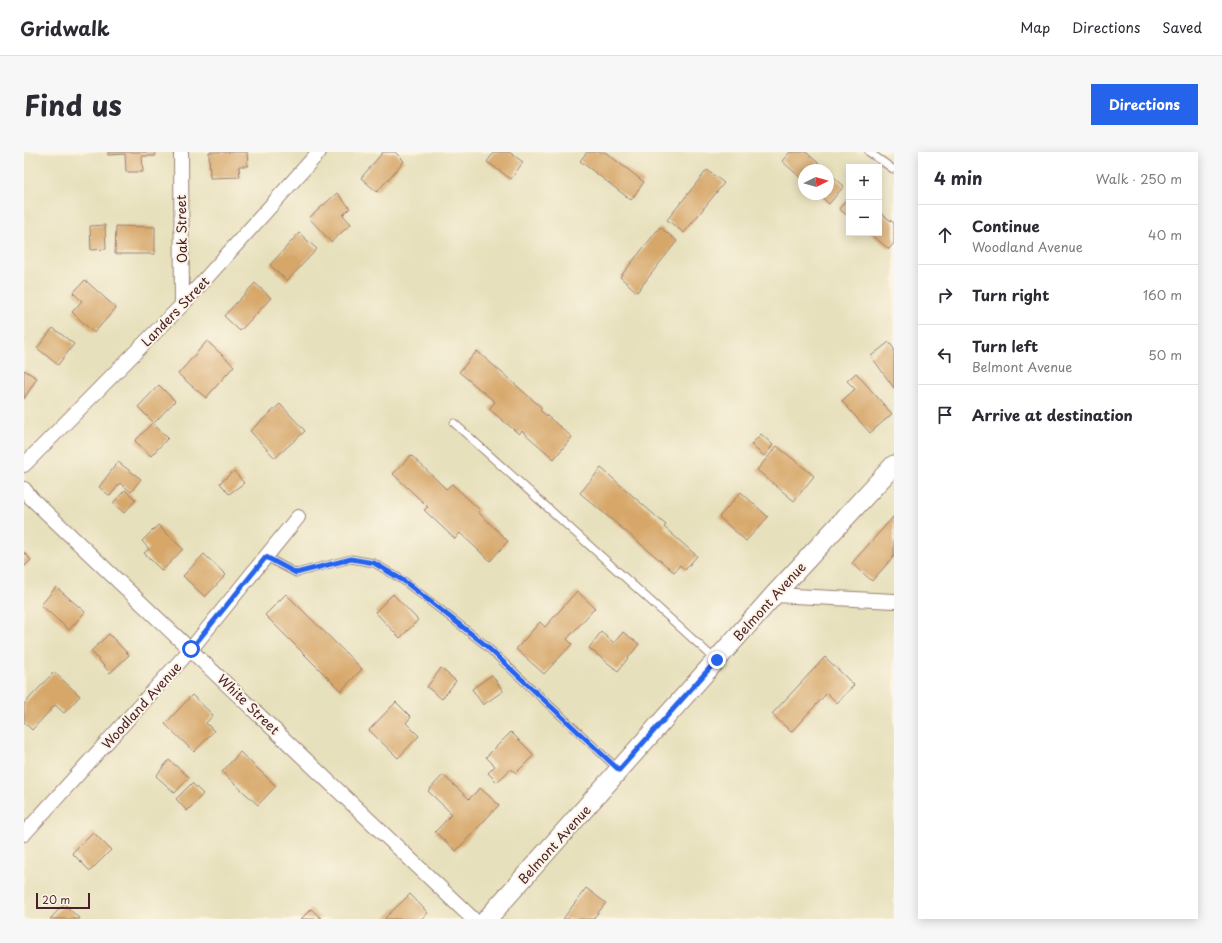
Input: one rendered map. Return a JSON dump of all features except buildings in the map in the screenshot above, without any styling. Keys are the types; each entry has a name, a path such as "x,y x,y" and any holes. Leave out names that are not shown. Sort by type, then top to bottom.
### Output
{"main road":[{"name":"Belmont Avenue","path":"487,919 774,595 894,465"}],"street":[{"name":"Oak Street","path":"181,152 182,305"},
{"name":"Landers Street","path":"24,465 182,305 319,152"},
{"name":"White Street","path":"24,489 31,498 473,919"},
{"name":"Woodland Avenue","path":"24,834 191,649 298,516"},
{"path":"774,595 894,601"}],"lane":[{"path":"869,152 893,169"},
{"path":"454,423 717,660"},
{"path":"266,557 296,573 351,559 374,563 404,581 483,643 619,770"}],"route":[{"path":"191,649 266,557 296,573 351,559 374,563 404,581 483,643 619,770 717,660"}]}
